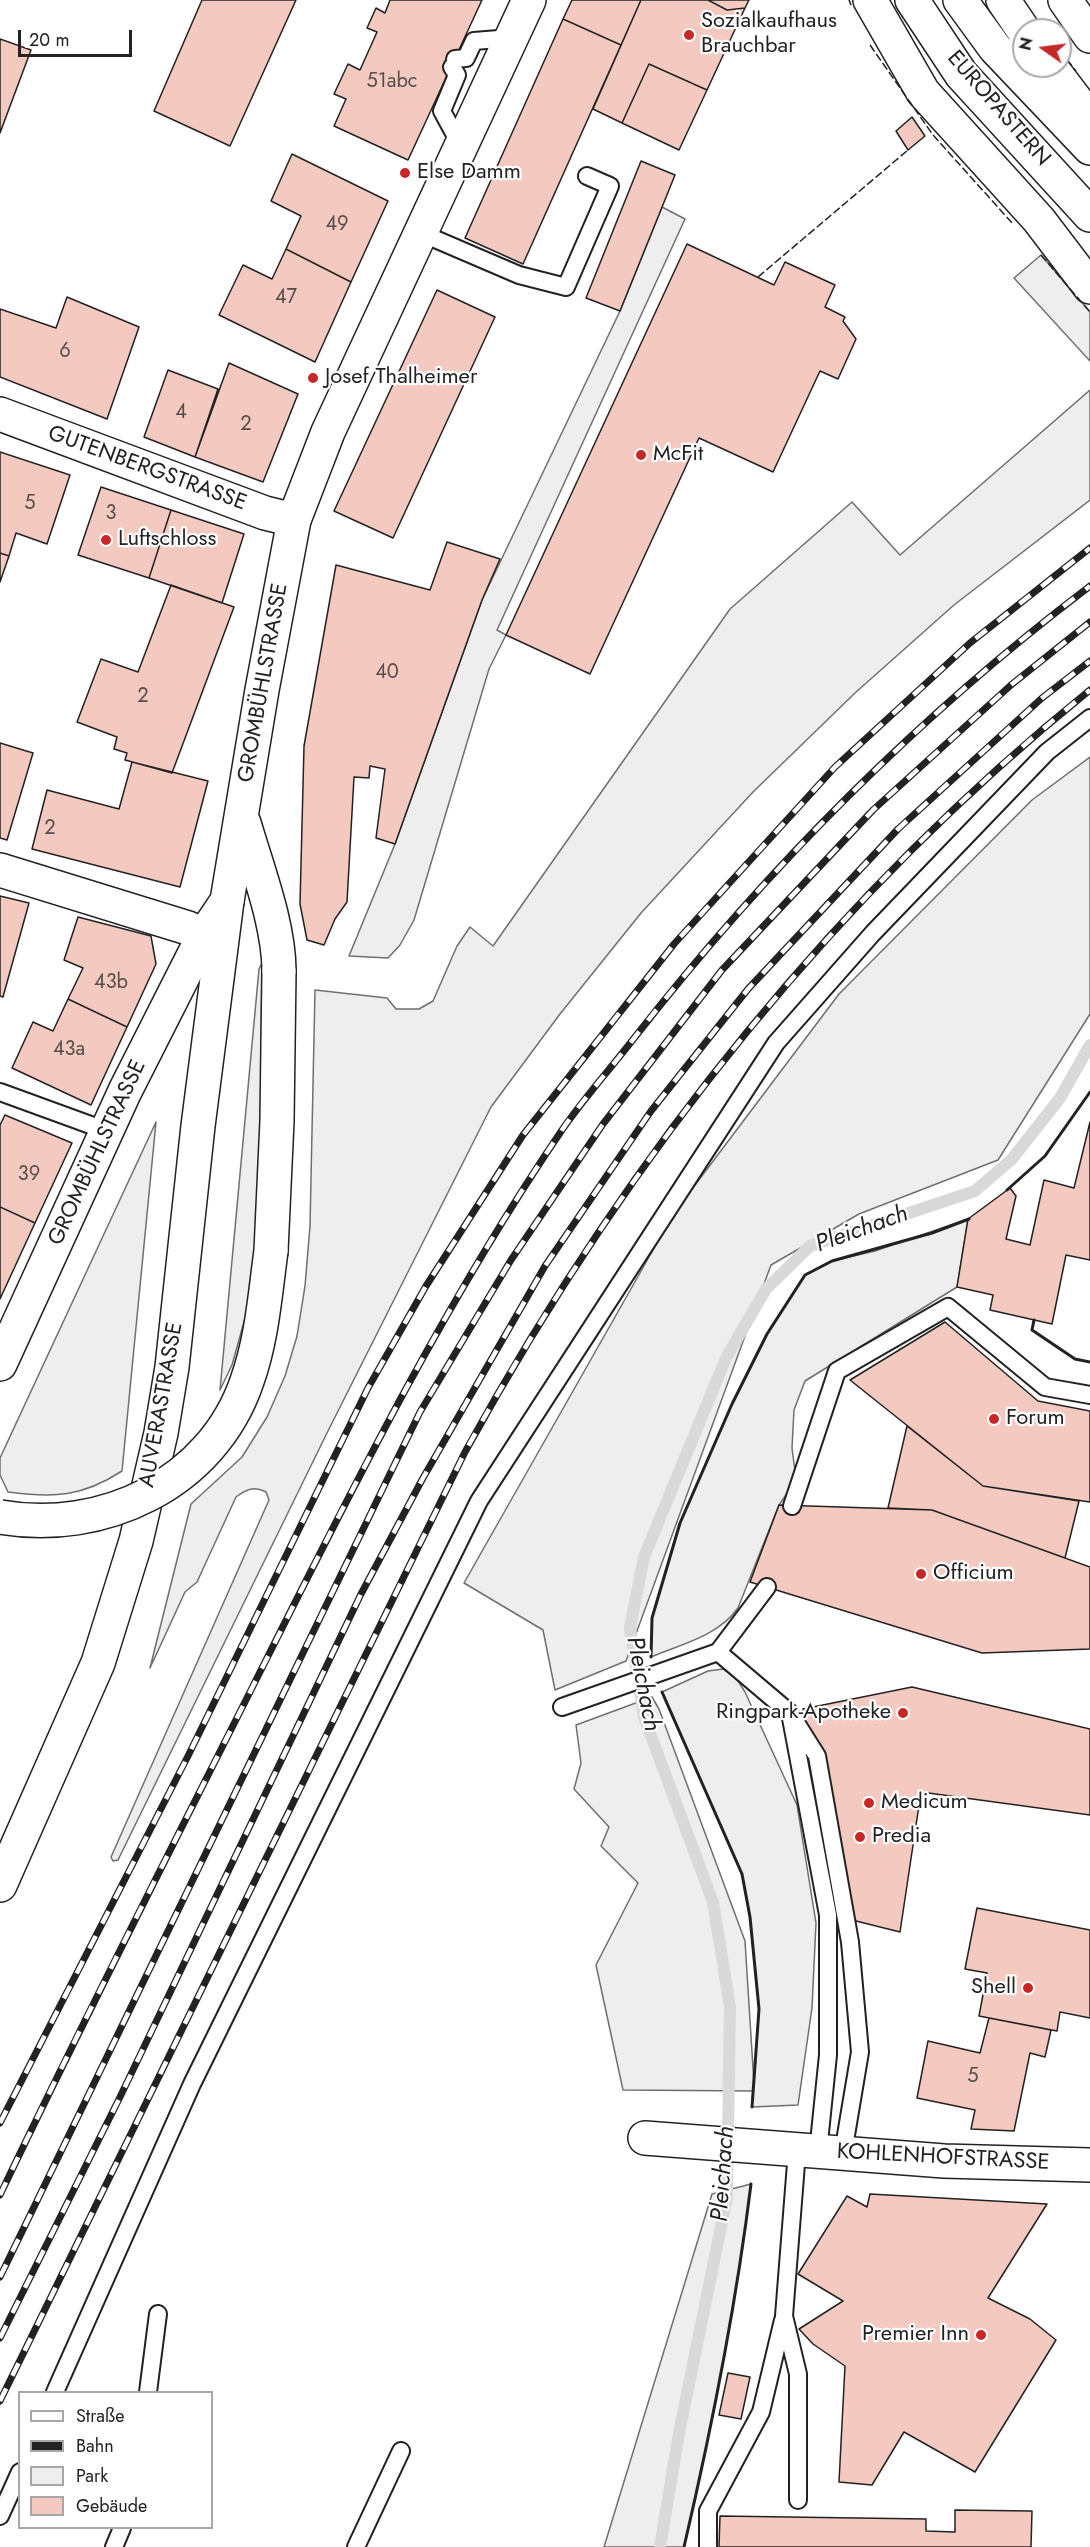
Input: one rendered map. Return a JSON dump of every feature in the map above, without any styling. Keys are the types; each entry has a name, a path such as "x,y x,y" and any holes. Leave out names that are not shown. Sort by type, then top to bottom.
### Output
{"main road":[{"name":"GROMBÜHLSTRASSE","path":"0,1364 106,1131 204,935 227,901 294,520 328,432 529,0"},
{"path":"870,0 923,92 1039,220 1090,287"},
{"name":"EUROPASTERN","path":"912,0 961,74 1090,215"},
{"name":"EUROPASTERN","path":"960,0 995,48 1090,148"},
{"path":"1003,0 1015,18"},
{"path":"1075,8 1090,36"},
{"path":"1059,78 1078,103 1090,112"},
{"name":"GUTENBERGSTRASSE","path":"0,414 265,513 294,520"},
{"path":"0,1517 54,1522 86,1518 145,1498 172,1481 196,1461 234,1412 256,1354 271,1251 277,1121 279,954 241,812"},
{"path":"0,870 188,928 204,935"},
{"name":"AUVERASTRASSE","path":"0,1885 98,1663 136,1541 161,1433 172,1366 198,1126 227,901"},
{"name":"KOHLENHOFSTRASSE","path":"645,2138 944,2161 1090,2165"}],"lane":[{"path":"461,146 442,111 457,75 454,63 466,58 474,41 511,38"},
{"path":"421,233 519,275 566,287 610,186 587,176"},
{"path":"55,2391 192,2084 479,1501 776,1043 873,933 1047,752 1090,718"},
{"path":"0,1092 106,1131"},
{"path":"792,1506 837,1371 948,1307 1045,1387 1090,1395"},
{"path":"562,1707 718,1652 766,1587"},
{"path":"718,1652 790,1713 817,1756 850,1942 860,2052 819,2152"},
{"path":"708,2547 708,2511 761,2412 819,2152 828,2055 828,1915 790,1713"},
{"path":"148,2391 158,2314"},
{"path":"784,2316 798,2374 798,2500"},
{"path":"357,2547 401,2451"},
{"path":"0,2516 18,2476"},
{"path":"114,2547 122,2529"}],"green space":[{"path":"662,207 685,219 497,630 506,635 489,669 414,920 400,945 388,958 349,956 395,844 482,600 620,311"},
{"path":"1041,255 1090,312 1090,361 1014,278"},
{"path":"1090,390 1090,500 954,605 855,693 753,792 641,913 560,1014 491,1107 327,1433 118,1860 113,1861 111,1857 269,1500 266,1492 257,1489 247,1490 236,1497 197,1582 185,1592 150,1668 191,1504 242,1457 267,1417 285,1376 297,1336 305,1286 310,1226 315,990 387,998 396,1009 419,1009 433,1001 457,946 470,927 493,946 730,609 852,502 900,555"},
{"path":"1090,757 1090,1014 998,1160 859,1214 771,1265 626,1661 555,1690 543,1630 464,1583 674,1213 839,994 1032,800"},
{"path":"262,963 259,1268 232,1365 220,1390 259,969"},
{"path":"156,1122 122,1471 94,1486 67,1494 40,1495 8,1492 0,1475 0,1458"},
{"path":"968,1219 957,1287 805,1381 794,1410 792,1448 795,1471 738,1608 730,1618 710,1632 651,1657 652,1618 680,1523 732,1404 767,1334 805,1275 832,1261 875,1251"},
{"path":"723,1669 735,1676 745,1692 797,1805 816,1923 812,2008 798,2105 752,2107 753,2091 623,2090 596,1965 638,1883 601,1846 609,1827 574,1789 581,1763 576,1725 652,1697 659,1709 745,1941 754,2084 759,2009 750,1917 742,1875 662,1692 708,1671"},
{"path":"751,2184 722,2366 684,2547 604,2547 712,2194"}],"building":[{"path":"202,0 296,0 230,146 154,111"},
{"path":"390,0 482,0 408,160 334,126 346,99 334,94 348,64 360,70 377,32 367,28 376,8 385,13"},
{"path":"572,0 641,0 621,45 563,19"},
{"path":"641,0 708,0 727,10 745,8 707,90 649,64 622,123 593,109"},
{"path":"708,0 749,0 745,8 727,10"},
{"path":"563,19 621,45 523,264 465,238"},
{"path":"0,39 31,50 0,133"},
{"path":"649,64 707,90 679,150 622,123"},
{"path":"912,117 925,136 908,150 896,131"},
{"path":"292,154 388,201 351,282 286,249 301,216 271,201"},
{"path":"641,161 675,175 620,311 586,298"},
{"name":"McFit","path":"687,244 774,285 785,262 835,285 825,307 845,317 843,321 856,339 838,379 820,371 773,472 699,438 590,674 506,635"},
{"path":"286,249 351,282 315,362 219,315 243,265 272,279"},
{"path":"437,290 495,317 393,538 334,511"},
{"path":"67,297 139,327 107,419 0,377 0,309 56,328"},
{"path":"229,363 298,394 263,482 195,457"},
{"path":"168,370 218,389 195,457 144,437"},
{"path":"0,452 70,475 47,544 16,533 9,556 0,553"},
{"path":"101,487 171,510 149,578 78,555"},
{"path":"171,510 244,534 222,603 149,578"},
{"path":"447,542 500,559 482,600 395,844 376,838 385,769 370,766 369,778 354,777 347,902 335,919 324,945 307,940 300,904 304,746 336,565 430,590"},
{"path":"0,553 9,556 0,582"},
{"path":"171,585 234,607 172,773 125,760 127,753 114,749 117,737 77,722 101,659 138,672"},
{"path":"0,743 33,753 7,840 0,838"},
{"path":"132,762 208,781 180,887 32,849 47,790 119,809"},
{"path":"0,896 29,903 3,997 0,996"},
{"path":"78,917 151,936 156,964 127,1027 68,999 83,968 64,960"},
{"path":"68,999 127,1027 91,1105 12,1068 33,1022 53,1031"},
{"path":"5,1115 72,1143 35,1223 0,1207 0,1125"},
{"path":"1090,1122 1090,1260 1066,1255 1052,1324 990,1310 993,1295 957,1287 968,1219 1010,1188 1016,1196 1006,1239 1030,1245 1044,1180 1074,1188"},
{"path":"0,1207 35,1223 0,1299"},
{"name":"Forum","path":"945,1322 1038,1401 1090,1411 1090,1502 983,1486 850,1380"},
{"path":"907,1426 983,1486 1079,1501 1065,1558 932,1510 888,1508"},
{"name":"Officium","path":"779,1505 932,1510 1090,1567 1090,1649 982,1653 750,1582"},
{"name":"Medicum","path":"912,1687 1090,1729 1090,1815 921,1792 900,1932 836,1916 803,1709"},
{"path":"977,1908 1090,1930 1090,2018 1060,2012 1057,2031 979,2016 987,1973 965,1969"},
{"path":"989,2018 1051,2030 1045,2057 1030,2053 1014,2131 971,2129 975,2110 917,2098 928,2041 980,2053"},
{"path":"870,2194 1047,2204 988,2298 1030,2319 1056,2340 975,2472 904,2432 872,2485 839,2482 845,2366 813,2344 799,2329 843,2301 798,2274 847,2196 867,2207"},
{"path":"728,2373 750,2377 741,2419 719,2415"},
{"path":"955,2510 1032,2511 1031,2547 719,2547 720,2516 926,2519 926,2531 955,2532"}],"waterway":[{"name":"Pleichach","path":"660,2547 679,2433 727,2197 730,2007 713,1902 644,1717 630,1628 644,1557 726,1358 766,1289 810,1246 975,1191 1012,1159 1060,1098 1090,1045"}],"railway":[{"path":"0,2123 188,1756 368,1388 426,1286 523,1135 674,944 835,767 970,643 1090,548"},
{"path":"0,2195 126,1938 363,1470 477,1264 562,1130 685,975 792,854 906,741 966,687 1090,586"},
{"path":"0,2277 420,1412 511,1260 603,1124 722,970 873,810 1011,685 1090,622"},
{"path":"0,2338 120,2097 361,1594 423,1478 545,1266 651,1111 748,989 898,829 1042,698 1090,661"},
{"path":"0,2401 465,1452 527,1344 594,1240 665,1138 740,1040 821,946 906,856 995,771 1090,690"}],"fence":[{"path":"849,0 851,5"},
{"path":"870,45 933,135 1013,224"},
{"path":"1072,66 1076,71"},
{"path":"758,277 908,150"},
{"path":"1041,255 1090,312"}],"wall":[{"path":"1007,1190 1045,1156 1090,1092"},
{"path":"651,1657 652,1618 680,1523 732,1404 767,1334 805,1275 832,1261 932,1233 969,1219"},
{"path":"1034,1320 1032,1330 1075,1359 1090,1362"},
{"path":"662,1692 742,1874 750,1917 759,2009 752,2107"},
{"path":"684,2547 722,2366 751,2184"}],"place":[{"name":"Sozialkaufhaus Brauchbar","path":"689,35"},
{"name":"Else Damm","path":"405,173"},
{"name":"Josef Thalheimer","path":"313,378"},
{"name":"McFit","path":"641,455"},
{"name":"Luftschloss","path":"106,540"},
{"name":"Forum","path":"994,1419"},
{"name":"Officium","path":"921,1574"},
{"name":"Ringpark-Apotheke","path":"903,1713"},
{"name":"Medicum","path":"869,1803"},
{"name":"Predia","path":"860,1837"},
{"name":"Shell","path":"1028,1988"},
{"name":"Premier Inn","path":"981,2335"}]}
